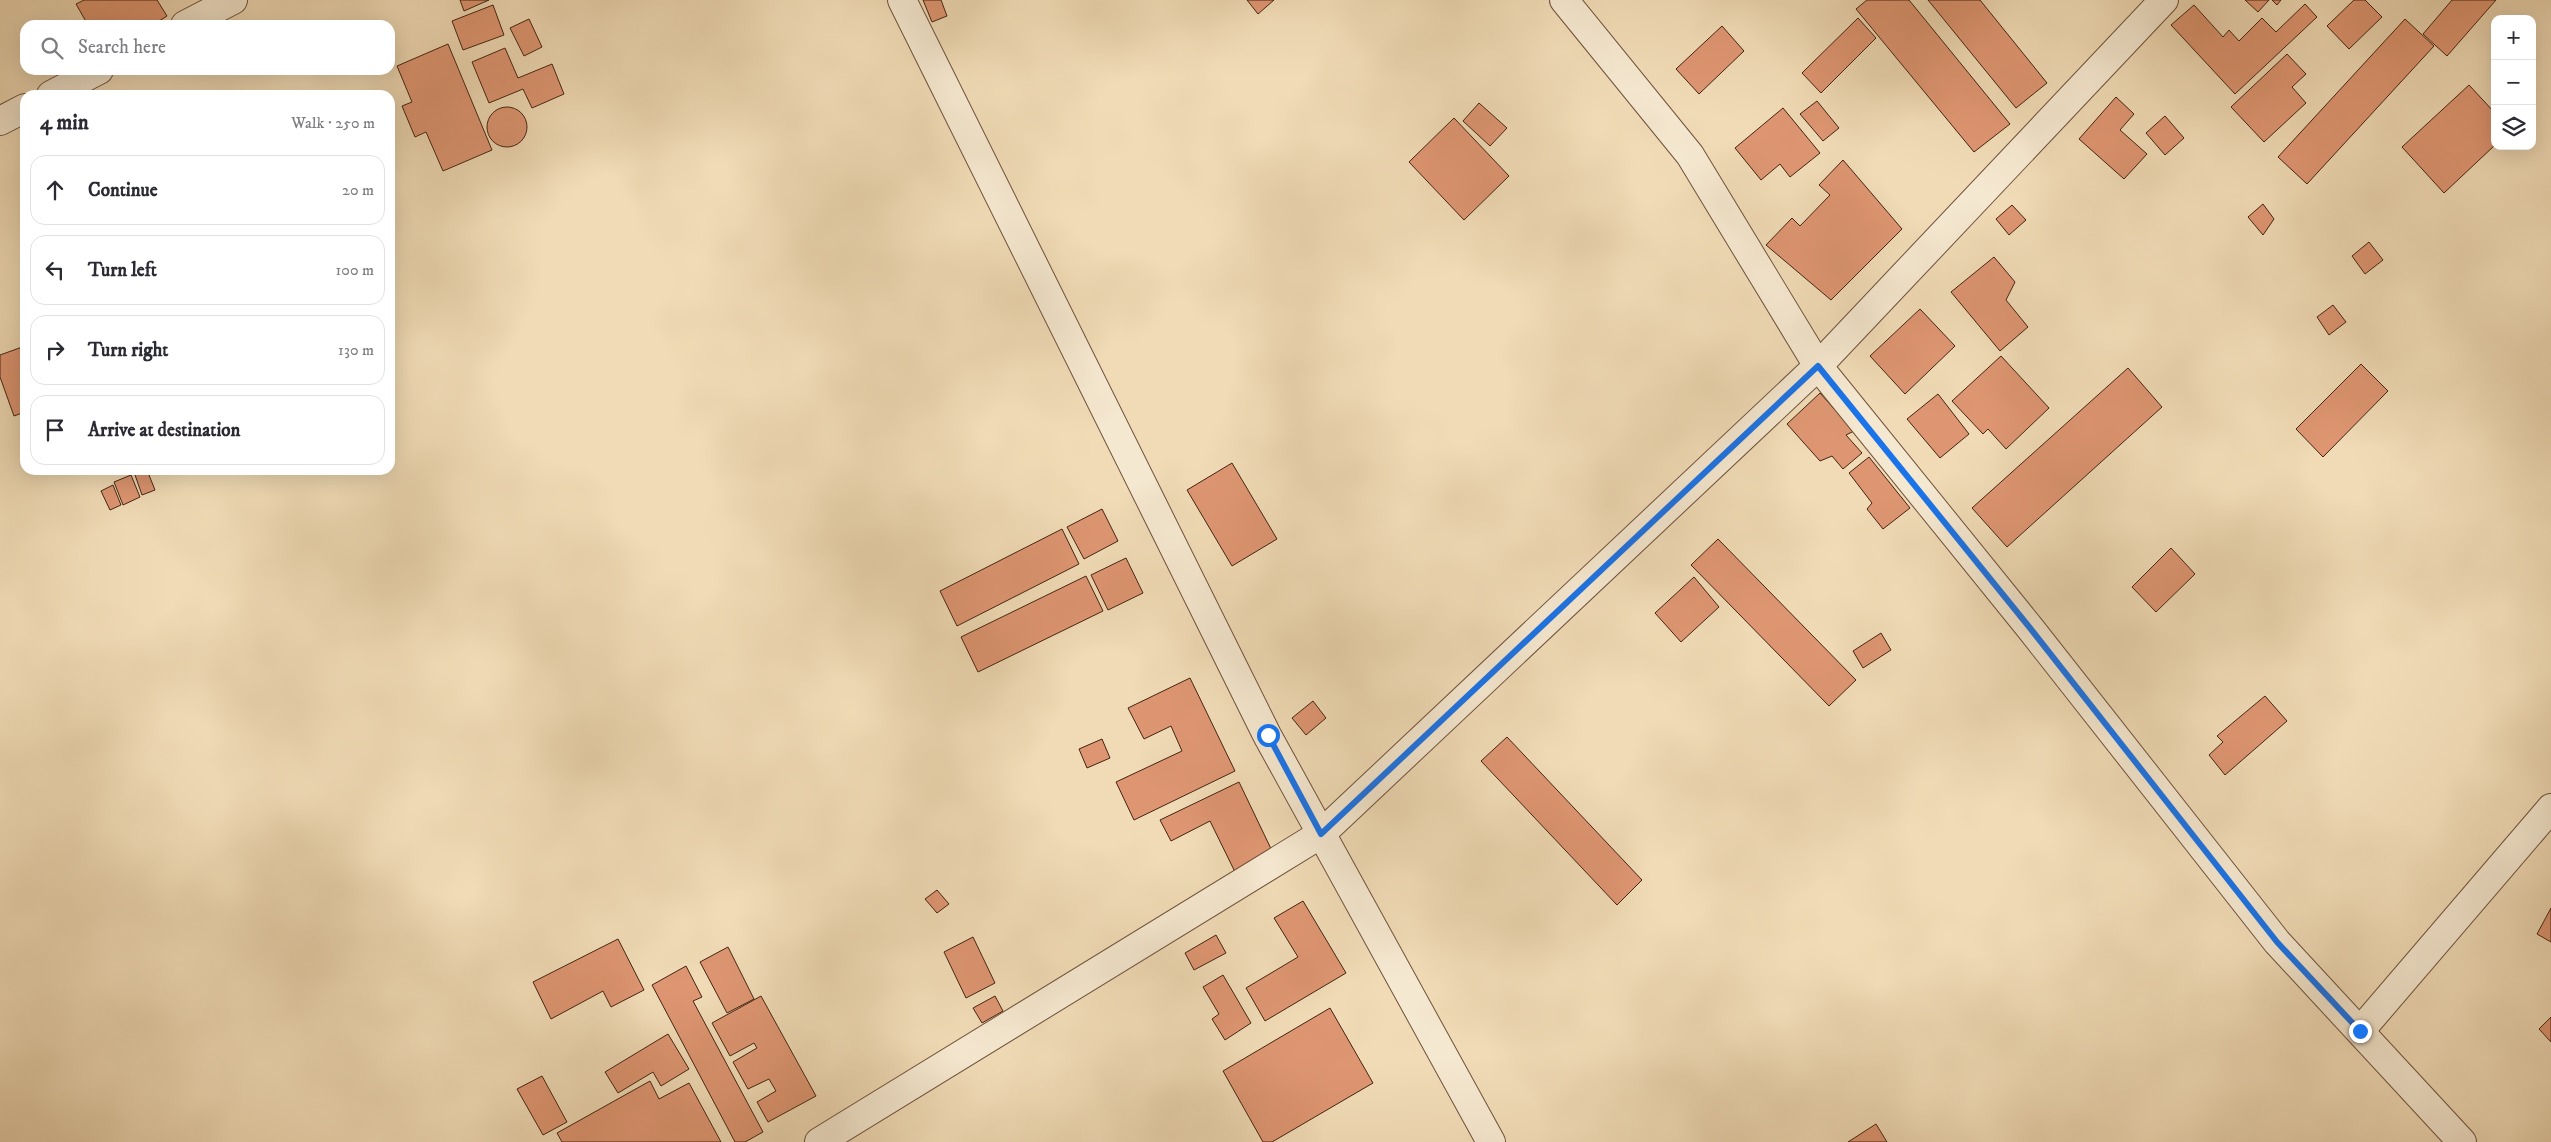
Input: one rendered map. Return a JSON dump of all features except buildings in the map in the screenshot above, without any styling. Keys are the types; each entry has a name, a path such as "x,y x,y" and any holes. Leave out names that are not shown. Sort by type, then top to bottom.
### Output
{"street":[{"path":"195,20 233,0"},
{"path":"902,0 1263,726 1491,1142"},
{"path":"1564,0 1690,155 1818,366 2030,628 2277,942 2462,1142"},
{"path":"819,1142 1321,834 1818,366 2164,0"},
{"path":"61,90 89,75"},
{"path":"0,121 20,111"},
{"path":"2360,1031 2551,808"}],"route":[{"path":"1268,735 1321,834 1818,366 2030,628 2277,942 2360,1031"}]}
